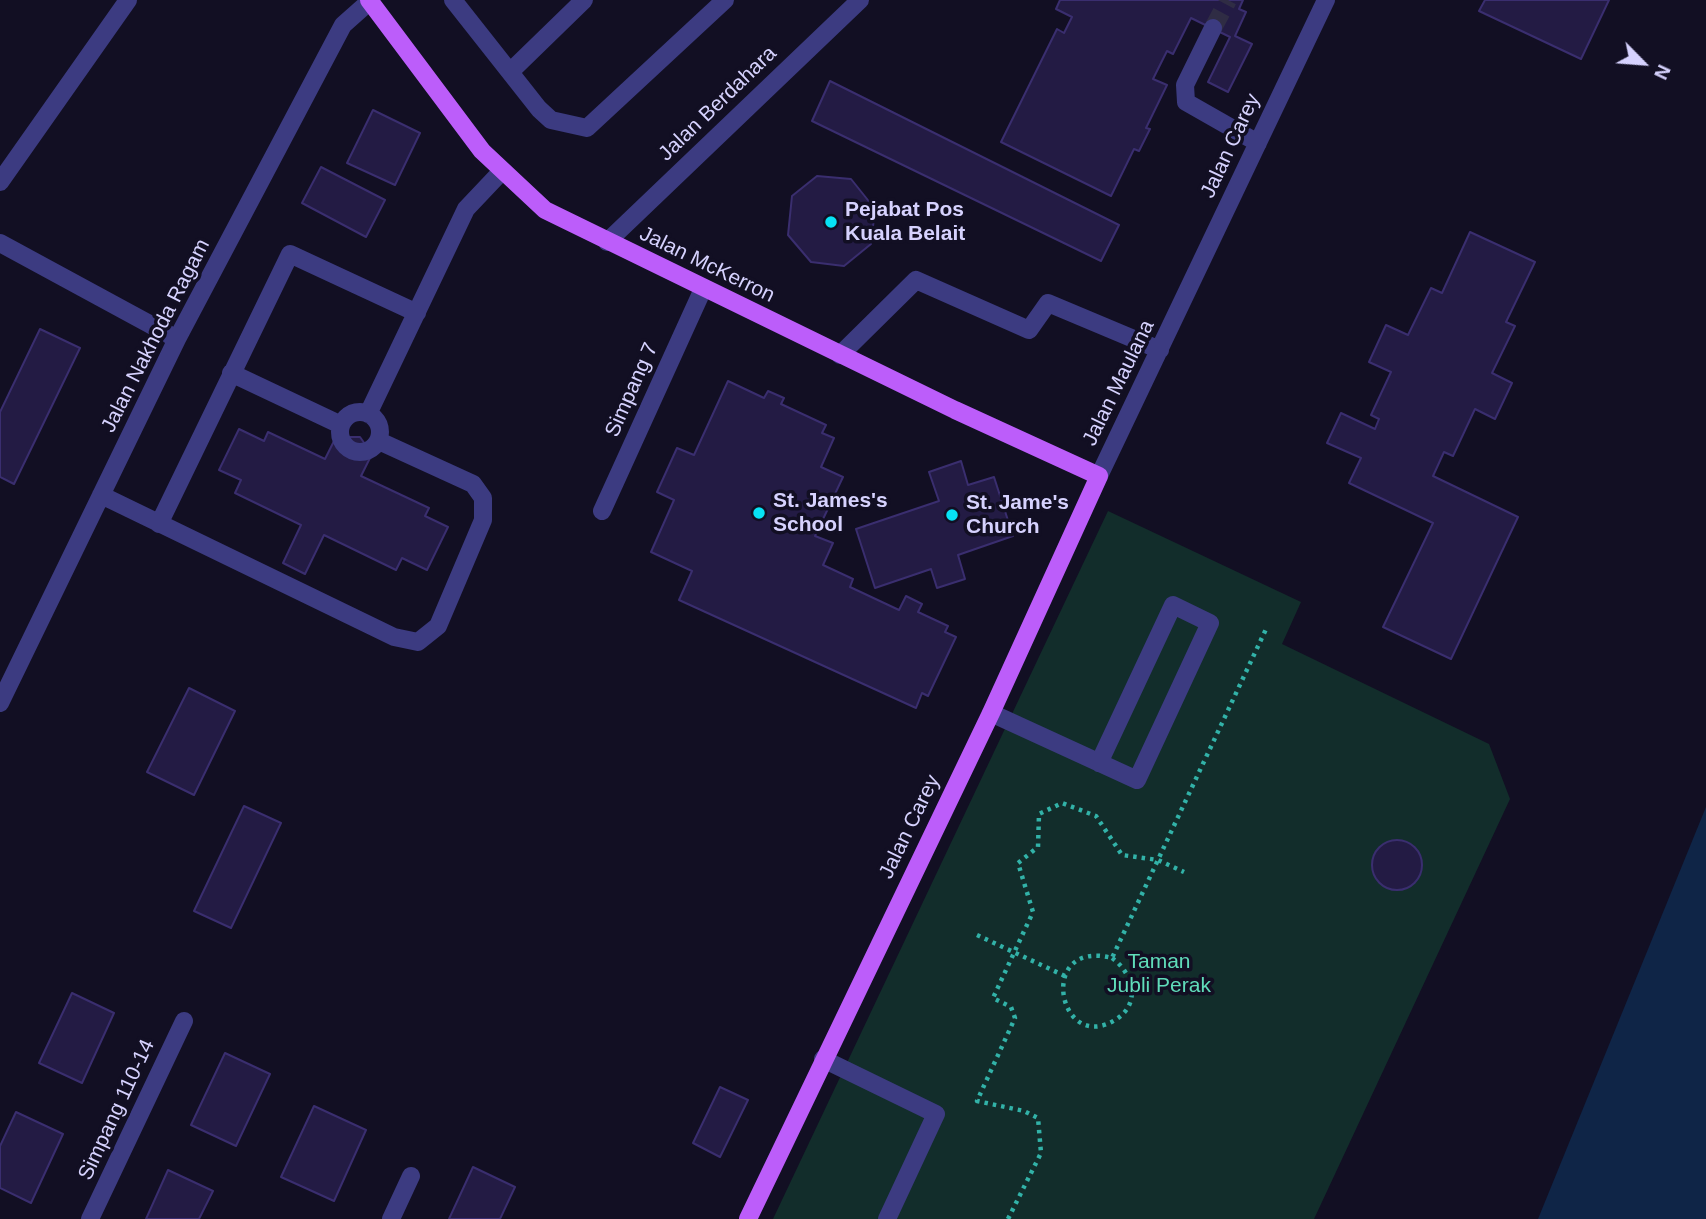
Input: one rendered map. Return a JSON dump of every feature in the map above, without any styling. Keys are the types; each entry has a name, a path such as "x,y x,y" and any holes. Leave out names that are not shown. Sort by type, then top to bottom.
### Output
{"main road":[{"name":"Jalan McKerron","path":"369,1 452,113 501,172 545,210 840,355 1099,476"},
{"name":"Jalan Carey","path":"748,1219 991,713 1099,476"}],"street":[{"path":"0,182 128,0"},
{"path":"453,0 539,109 551,120 587,128 725,0"},
{"path":"510,72 584,0"},
{"name":"Jalan Berdahara","path":"607,242 860,0"},
{"name":"Jalan Carey","path":"1179,311 1326,0"},
{"name":"Jalan Nakhoda Ragam","path":"0,703 177,339 343,25 369,1"},
{"path":"1213,28 1185,85 1186,102 1258,143"},
{"path":"368,414 466,209 501,172"},
{"path":"0,243 177,339"},
{"path":"159,524 290,254 416,313"},
{"path":"840,355 916,280 1028,330 1048,303 1160,350"},
{"name":"Simpang 7","path":"602,511 703,289"},
{"name":"Jalan Maulana","path":"1099,476 1179,311"},
{"path":"231,373 341,425"},
{"path":"368,414 349,415 341,425 340,439 349,450 362,453 379,441"},
{"path":"368,414 380,428 379,441"},
{"path":"101,495 394,637 408,643 418,642 438,626 482,520 483,498 473,484 379,441"},
{"path":"991,713 1099,763 1137,780 1210,623 1173,605 1099,763"},
{"name":"Simpang 110-14","path":"90,1219 184,1021"},
{"path":"823,1059 936,1114 887,1219"},
{"path":"391,1219 411,1176"}],"path":[{"path":"1112,958 1267,627"},
{"path":"1008,1219 1041,1153 1038,1118 1024,1111 977,1101 1015,1018 1011,1006 993,998 1033,912 1018,863 1038,847 1039,814 1062,803 1096,816 1122,855 1158,860 1184,872"},
{"path":"977,935 1065,976"},
{"path":"1099,955 1112,958 1124,966 1130,978 1132,992 1129,1005 1121,1017 1109,1024 1096,1026 1082,1023 1071,1015 1064,1003 1062,989 1065,976 1073,964 1085,957 1099,955"}],"green space":[{"name":"Taman Jubli Perak","path":"1108,511 1301,602 1282,644 1489,744 1510,799 1314,1219 773,1219"}],"water":[{"path":"1706,807 1706,1219 1538,1219"}],"building":[{"path":"1060,0 1243,0 1239,9 1246,12 1235,36 1252,44 1228,92 1208,82 1230,37 1191,18 1173,54 1167,51 1153,79 1167,85 1146,128 1150,129 1139,151 1134,149 1111,196 1001,142 1057,29 1064,33 1072,17 1056,9"},
{"path":"1485,0 1609,0 1581,59 1479,11"},
{"path":"830,81 1119,225 1101,261 812,121"},
{"path":"373,110 420,133 395,185 347,163"},
{"path":"321,167 385,200 366,237 302,203"},
{"name":"Pejabat Pos Kuala Belait","path":"817,176 851,179 875,209 871,244 844,266 811,262 788,235 792,196"},
{"path":"1470,232 1535,262 1506,322 1515,326 1492,373 1512,383 1495,419 1475,409 1453,456 1444,452 1433,476 1518,517 1451,659 1383,627 1433,523 1349,483 1361,458 1327,443 1341,413 1375,429 1379,419 1371,415 1391,372 1369,362 1386,325 1408,335 1431,288 1442,293"},
{"path":"40,329 80,348 14,484 0,477 0,412"},
{"name":"St. James's School","path":"728,381 764,398 768,391 784,398 781,404 826,425 822,433 834,438 821,467 843,477 815,536 833,543 823,565 853,579 850,587 899,610 906,596 922,604 918,612 948,626 945,632 956,637 928,696 922,693 916,708 679,600 692,571 651,552 674,500 657,492 677,448 694,455"},
{"path":"239,429 264,441 268,432 325,459 336,437 360,437 372,454 361,476 429,508 425,516 448,527 427,570 402,558 396,570 324,535 305,574 283,563 301,525 235,493 241,480 219,470"},
{"name":"St. Jame's Church","path":"961,461 968,485 994,477 1013,536 958,555 965,579 937,588 931,569 875,588 856,529 939,501 929,472"},
{"path":"189,688 235,711 194,795 147,772"},
{"path":"244,806 281,823 231,928 194,911"},
{"path":"1397,840 1415,847 1422,865 1415,883 1397,890 1379,883 1372,865 1379,847"},
{"path":"72,993 114,1013 82,1083 39,1063"},
{"path":"225,1053 270,1074 236,1146 191,1125"},
{"path":"720,1087 748,1100 720,1157 693,1143"},
{"path":"314,1106 366,1130 334,1201 281,1177"},
{"path":"16,1112 63,1134 31,1203 0,1188 0,1146"},
{"path":"473,1167 515,1187 500,1219 449,1219"},
{"path":"168,1170 213,1191 199,1219 146,1219"}],"tunnel":[{"path":"1213,28 1228,0"}],"place":[{"name":"Pejabat Pos Kuala Belait","path":"831,222"},
{"name":"St. James's School","path":"759,513"},
{"name":"St. Jame's Church","path":"952,515"}]}
